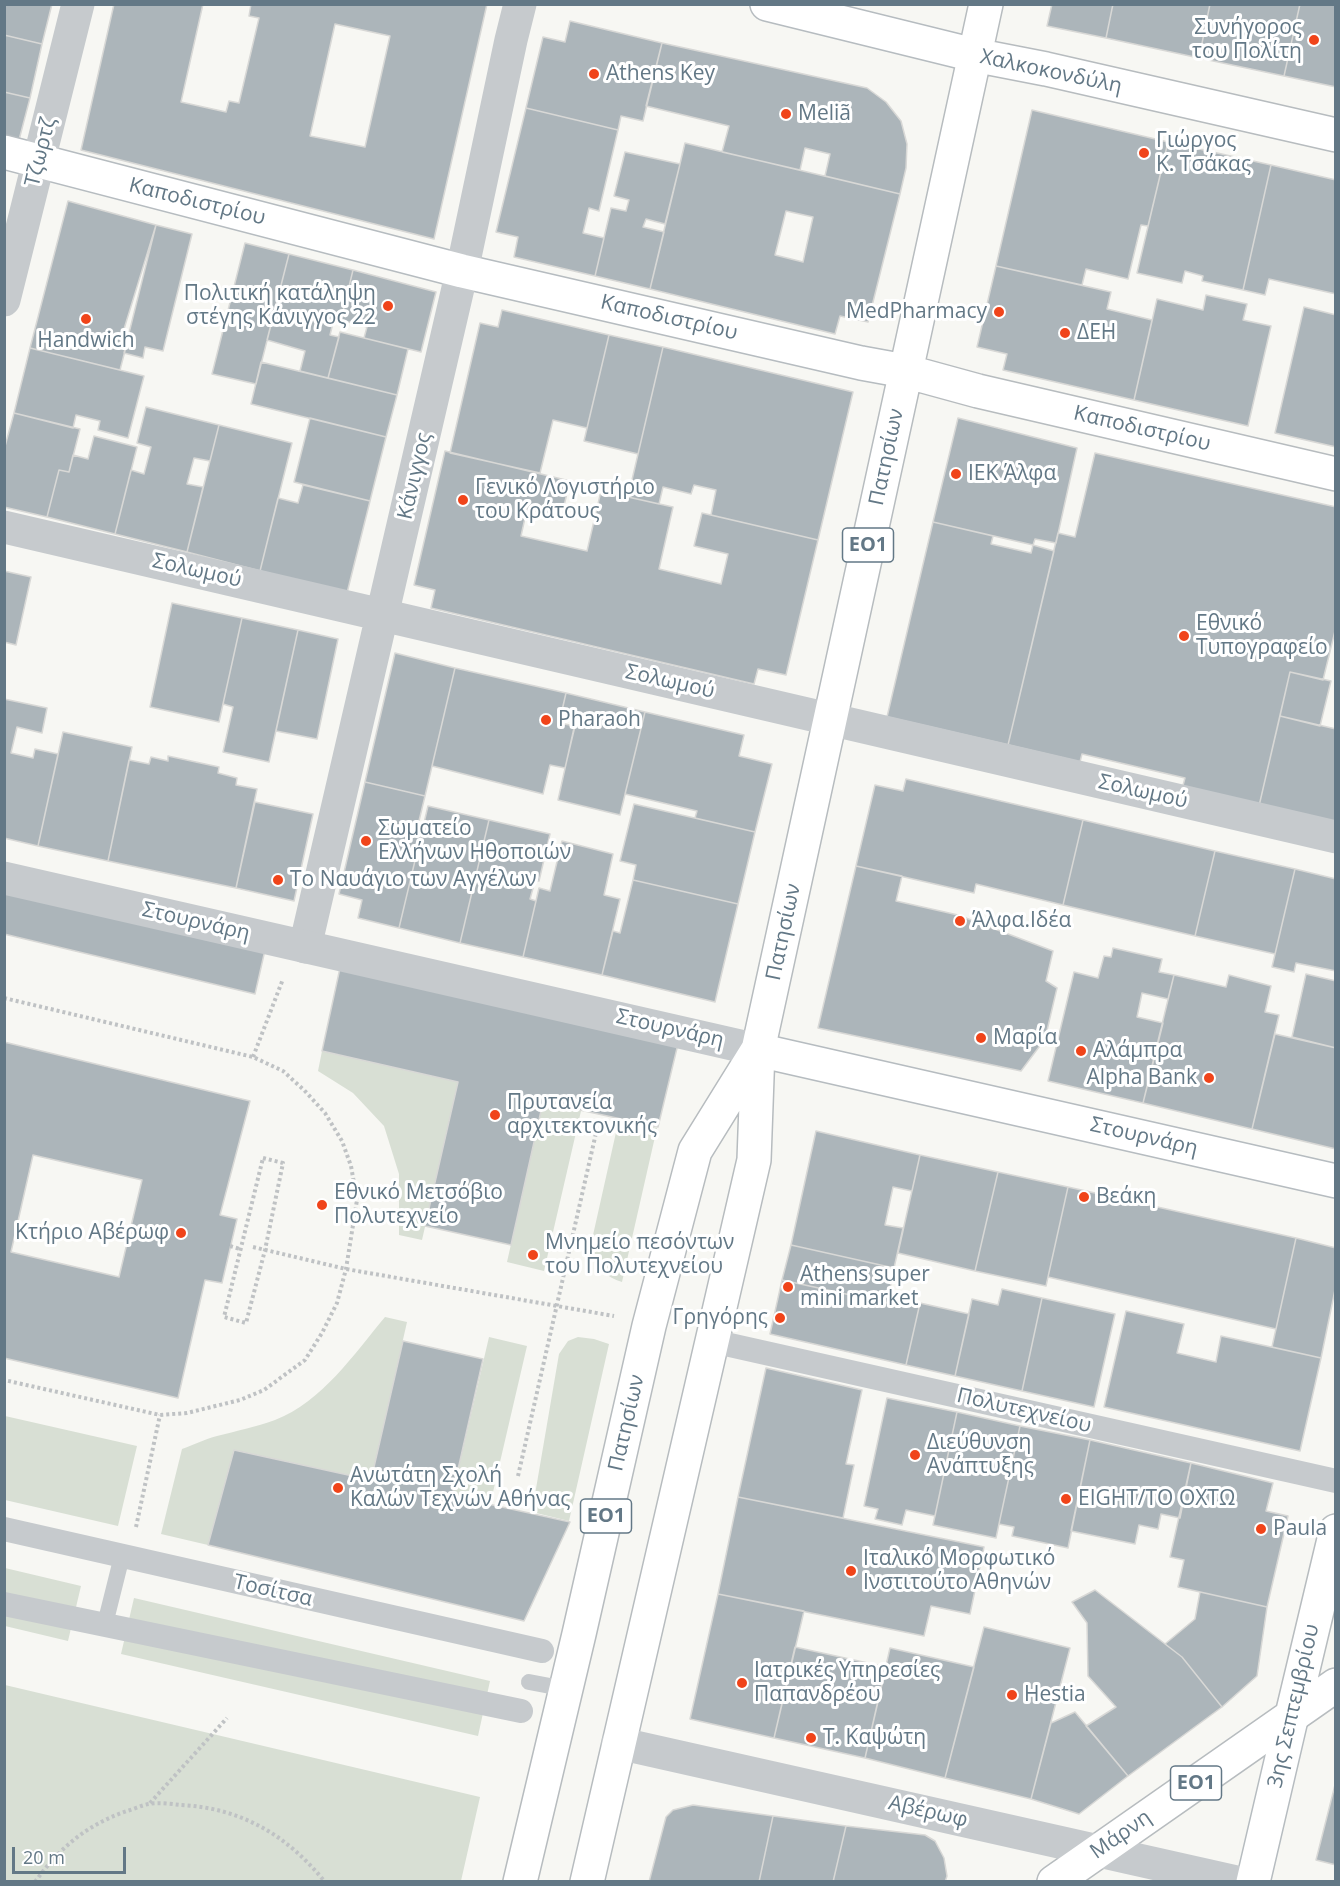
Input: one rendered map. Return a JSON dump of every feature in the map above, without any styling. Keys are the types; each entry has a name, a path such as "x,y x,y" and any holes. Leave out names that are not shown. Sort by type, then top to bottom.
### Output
{"main road":[{"name":"Χαλκοκονδύλη","path":"767,4 974,56 1046,69 1335,135"},
{"name":"Πατησίων","path":"587,1881 754,1160 758,1050 986,4"},
{"name":"Καποδιστρίου","path":"4,152 462,270 861,363 905,371 978,391 1335,474"},
{"name":"Πατησίων","path":"520,1881 649,1326 695,1150 758,1050"},
{"name":"Στουρνάρη","path":"758,1050 1335,1180"},
{"name":"3ης Σεπτεμβρίου","path":"1253,1881 1335,1531"},
{"name":"Μάρνη","path":"1054,1881 1335,1685"}],"street":[{"name":"Τζωρτζ","path":"4,300 78,4"},
{"name":"Κάνιγγος","path":"293,944 383,615 520,4"},
{"name":"Σολωμού","path":"4,527 1335,837"},
{"name":"Στουρνάρη","path":"4,878 758,1050"},
{"name":"Πολυτεχνείου","path":"712,1341 1335,1481"},
{"name":"Τοσίτσα","path":"4,1530 542,1651"},
{"path":"4,1604 521,1711"},
{"name":"Αβέρωφ","path":"618,1743 1237,1881"}],"lane":[{"path":"105,1624 122,1556"},
{"path":"529,1682 566,1689"}],"path":[{"path":"253,1057 292,956 293,944"},
{"path":"4,998 253,1057 283,1071 325,1113 342,1141 351,1166 357,1200 346,1269 337,1303 305,1360 264,1390 240,1400 187,1413 160,1415 4,1380"},
{"path":"518,1476 596,1133"},
{"path":"263,1158 283,1163 265,1250 246,1323 224,1317 240,1249 263,1158"},
{"path":"230,1246 240,1249"},
{"path":"254,1246 346,1269 556,1305 614,1316 649,1326"},
{"path":"135,1531 160,1415"},
{"path":"150,1803 227,1718"},
{"path":"35,1881 56,1855 86,1830 106,1818 150,1803 219,1809 246,1819 306,1858 325,1881"}],"shaded area":[{"path":"322,1051 458,1082 422,1240 399,1235 399,1174 384,1126 353,1093 318,1071"},
{"path":"543,1102 581,1111 544,1271 507,1262"},
{"path":"619,1119 657,1128 622,1282 602,1271 589,1253"},
{"path":"385,1317 407,1322 371,1481 235,1450 208,1545 161,1534 182,1449 213,1437 275,1420 308,1402 336,1376"},
{"path":"489,1337 527,1346 490,1505 452,1496"},
{"path":"578,1337 609,1344 569,1521 532,1512 559,1354 568,1341"},
{"path":"5,1416 137,1446 118,1526 5,1500"},
{"path":"5,1568 81,1586 68,1641 5,1626"},
{"path":"134,1598 490,1681 478,1736 121,1654"},
{"path":"5,1685 480,1797 461,1881 5,1881"}],"building":[{"path":"4,4 52,4 42,44 4,35"},
{"path":"114,4 203,4 181,102 226,112 229,101 239,103 259,18 249,16 251,4 487,4 434,239 81,150","holes":["335,24 390,36 365,147 310,136"]},
{"path":"1052,4 1113,4 1106,38 1047,26"},
{"path":"1113,4 1210,4 1199,58 1106,38"},
{"path":"1210,4 1300,4 1284,76 1199,58"},
{"name":"Συνήγορος του Πολίτη","path":"1300,4 1336,4 1336,87 1284,76"},
{"name":"Athens Key","path":"570,21 662,43 643,121 621,116 618,130 526,108 543,37 565,42"},
{"path":"4,35 42,44 30,98 4,92"},
{"name":"Meliã","path":"662,43 867,88 886,102 901,121 907,144 906,168 900,194 825,176 830,154 805,148 800,170 722,152 729,126 646,106"},
{"path":"4,92 30,98 19,140 4,137"},
{"path":"526,108 618,130 599,211 589,208 583,233 604,238 595,276 514,257 518,237 496,232"},
{"path":"1032,110 1168,142 1148,226 1141,225 1128,279 1086,269 1082,285 996,266"},
{"path":"1168,142 1271,165 1243,290 1202,281 1203,276 1185,271 1182,283 1137,273"},
{"path":"685,143 900,194 868,322 840,316 835,334 650,289","holes":["786,211 813,217 803,262 775,255"]},
{"path":"625,152 680,164 665,224 646,219 643,227 664,232 650,289 595,276 611,208 626,211 629,200 614,196"},
{"path":"1271,165 1336,180 1336,294 1269,279 1265,295 1243,290"},
{"path":"68,201 156,225 120,342 127,343 120,370 30,348"},
{"path":"156,225 192,234 163,351 145,347 143,358 124,353"},
{"path":"245,243 289,254 256,384 212,374"},
{"path":"289,254 353,270 341,320 334,319 330,335 339,337 328,378 300,371 305,351 267,340"},
{"name":"ΔΕΗ","path":"996,266 1111,292 1107,309 1152,320 1134,400 1003,370 1007,354 977,347"},
{"name":"Πολιτική κατάληψη στέγης Κάνιγγος 22","path":"353,270 436,292 421,352 364,338 367,327 341,320"},
{"path":"1206,295 1247,304 1243,320 1271,326 1248,426 1134,400 1157,299 1203,310"},
{"path":"1304,307 1336,315 1336,447 1275,433"},
{"path":"502,310 609,335 587,428 553,420 540,473 450,453 480,323 498,327"},
{"path":"340,332 408,349 397,395 328,378"},
{"path":"609,335 663,347 638,454 584,441"},
{"path":"663,347 853,392 818,540 711,515 716,490 694,485 691,494 663,487 659,504 628,497"},
{"path":"30,348 144,376 128,438 98,430 100,421 76,415 73,428 14,413"},
{"path":"261,362 397,395 386,437 251,404"},
{"path":"146,407 219,425 210,461 194,458 187,484 203,487 187,552 115,534 131,470 144,474 151,447 137,443"},
{"path":"14,413 80,429 69,472 59,470 47,517 4,507 4,450"},
{"path":"310,418 386,437 370,501 294,482"},
{"path":"958,418 1077,448 1056,543 1035,539 1033,545 933,522"},
{"path":"219,425 292,443 260,571 187,552"},
{"path":"94,436 137,447 115,534 47,517 59,470 69,472 73,455 88,459"},
{"path":"445,451 570,481 561,518 527,509 521,536 587,551 601,491 673,507 659,569 721,584 728,554 694,546 702,513 818,540 786,675 758,669 754,684 431,608 435,590 414,585"},
{"name":"Εθνικό Τυπογραφείο","path":"1095,453 1336,507 1336,627 1323,680 1290,672 1259,806 1182,789 1185,778 1082,754 1080,762 1008,745 1058,533 1075,537"},
{"path":"303,485 370,501 347,593 260,571 278,498 298,503"},
{"path":"933,522 993,536 991,544 1031,553 1033,545 1054,551 1008,745 887,717"},
{"path":"4,571 31,577 16,645 4,642"},
{"path":"172,603 242,618 219,722 150,707"},
{"path":"242,618 298,630 269,762 223,752 233,707 223,704"},
{"path":"298,630 338,639 317,739 276,731"},
{"path":"395,653 455,668 425,796 365,782"},
{"path":"455,668 566,693 559,723 575,726 565,768 550,765 543,794 432,766"},
{"path":"1290,672 1331,681 1320,726 1280,716"},
{"path":"566,693 645,712 620,815 558,800 576,719 561,715"},
{"path":"4,699 47,708 42,733 17,727 11,753 33,758 35,749 58,754 38,846 4,838"},
{"path":"645,712 744,735 739,756 772,764 755,832 695,818 697,811 625,794"},
{"path":"1280,716 1336,729 1336,824 1259,806"},
{"path":"63,732 132,747 108,861 38,846"},
{"path":"168,756 219,767 218,773 237,778 236,785 257,789 236,888 108,861 129,760 149,764 151,757 168,761"},
{"path":"906,779 1083,820 1063,905 976,884 974,893 856,866 875,785 903,791"},
{"path":"365,782 425,796 418,825 423,827 399,928 358,918 362,900 339,894"},
{"path":"255,802 313,814 294,901 236,888"},
{"path":"634,804 755,832 738,904 633,880 636,865 620,861"},
{"path":"428,806 489,820 460,943 399,928"},
{"path":"489,820 550,834 539,881 535,881 530,899 536,901 523,957 460,943"},
{"path":"1083,820 1215,851 1195,936 1063,905"},
{"path":"562,841 613,854 604,895 620,899 602,975 523,957 539,888 550,891"},
{"path":"1215,851 1295,869 1275,954 1195,936"},
{"path":"856,866 902,876 896,901 958,915 1053,951 1046,981 1057,988 1045,1039 1021,1071 818,1028"},
{"path":"1295,869 1336,879 1336,971 1296,963 1294,972 1272,967"},
{"path":"633,880 738,904 715,1002 602,975 613,931 620,933"},
{"path":"4,891 265,950 255,994 4,934"},
{"path":"1113,948 1162,959 1159,972 1174,975 1168,999 1142,993 1137,1017 1163,1023 1143,1103 1048,1081 1074,972 1098,978 1104,956 1111,957"},
{"name":"Πρυτανεία αρχιτεκτονικής","path":"340,968 678,1044 658,1127 543,1102 511,1245 425,1226 458,1082 322,1051"},
{"path":"1306,974 1336,981 1336,1048 1292,1037"},
{"path":"1174,975 1226,987 1229,975 1271,986 1265,1012 1279,1015 1252,1129 1143,1103"},
{"path":"1275,1034 1336,1048 1336,1149 1252,1129"},
{"name":"Κτήριο Αβέρωφ","path":"4,1042 250,1101 220,1215 237,1219 222,1283 205,1280 178,1398 4,1358","holes":["33,1155 142,1180 119,1277 11,1252"]},
{"path":"816,1131 920,1155 912,1191 893,1187 885,1225 903,1228 894,1268 791,1245"},
{"path":"920,1155 998,1172 975,1271 898,1253"},
{"path":"998,1172 1068,1187 1046,1286 975,1271"},
{"path":"1068,1187 1296,1238 1276,1329 1048,1277"},
{"path":"1296,1238 1336,1248 1336,1285 1321,1358 1272,1347"},
{"path":"791,1245 894,1268 887,1303 782,1280"},
{"path":"782,1280 901,1306 903,1298 920,1303 906,1365 770,1334"},
{"path":"1002,1289 1042,1298 1022,1391 955,1376 972,1299 998,1305"},
{"path":"1042,1298 1115,1314 1094,1407 1022,1391"},
{"path":"920,1303 969,1314 955,1376 906,1365"},
{"path":"1126,1311 1184,1324 1177,1353 1216,1362 1221,1336 1321,1358 1300,1451 1104,1407"},
{"name":"Ανωτάτη Σχολή Καλών Τεχνών Αθήνας","path":"403,1341 483,1359 452,1496 570,1522 524,1621 208,1545 234,1450 371,1480"},
{"path":"766,1368 862,1390 846,1464 854,1465 843,1518 738,1497"},
{"path":"887,1398 957,1412 935,1516 906,1510 902,1525 875,1519 878,1509 864,1506"},
{"path":"957,1412 1020,1426 996,1538 933,1525"},
{"path":"1020,1426 1090,1440 1068,1548 1012,1536 1014,1527 999,1524"},
{"path":"1090,1440 1191,1463 1180,1518 1161,1514 1158,1529 1139,1525 1135,1544 1071,1531"},
{"path":"1191,1463 1273,1483 1266,1511 1288,1516 1267,1607 1178,1587 1184,1560 1170,1557"},
{"name":"Ιταλικό Μορφωτικό Ινστιτούτο Αθηνών","path":"738,1497 984,1547 970,1614 931,1606 924,1636 718,1594"},
{"path":"1095,1590 1182,1657 1222,1707 1128,1776 1086,1726 1116,1707 1088,1676 1087,1623 1072,1602"},
{"path":"1200,1592 1267,1607 1257,1676 1222,1707 1182,1657 1165,1644 1195,1619"},
{"name":"Ιατρικές Υπηρεσίες Παπανδρέου","path":"718,1594 804,1611 774,1738 690,1719"},
{"name":"Hestia","path":"984,1627 1070,1648 1031,1799 945,1778"},
{"path":"795,1647 886,1667 865,1758 774,1738"},
{"path":"890,1648 974,1667 945,1778 865,1758"},
{"path":"1075,1712 1128,1776 1079,1814 1031,1799 1051,1723"},
{"path":"1336,1781 1336,1865 1316,1860"},
{"path":"693,1805 773,1816 759,1882 649,1882 666,1817 673,1810"},
{"path":"773,1816 846,1826 833,1882 759,1882"},
{"path":"846,1826 925,1835 935,1841 944,1858 947,1876 945,1882 833,1882"}],"place":[{"name":"Συνήγορος του Πολίτη","path":"1314,40"},
{"name":"Athens Key","path":"594,74"},
{"name":"Meliã","path":"786,114"},
{"name":"Γιώργος Κ. Τσάκας","path":"1144,153"},
{"name":"Πολιτική κατάληψη στέγης Κάνιγγος 22","path":"388,306"},
{"name":"MedPharmacy","path":"999,312"},
{"name":"Handwich","path":"86,319"},
{"name":"ΔΕΗ","path":"1065,333"},
{"name":"ΙΕΚ Άλφα","path":"956,474"},
{"name":"Γενικό Λογιστήριο του Κράτους","path":"463,500"},
{"name":"Εθνικό Τυπογραφείο","path":"1184,636"},
{"name":"Pharaoh","path":"546,720"},
{"name":"Σωματείο Ελλήνων Ηθοποιών","path":"366,841"},
{"name":"Το Ναυάγιο των Αγγέλων","path":"278,880"},
{"name":"Άλφα.Ιδέα","path":"960,921"},
{"name":"Μαρία","path":"981,1038"},
{"name":"Αλάμπρα","path":"1081,1051"},
{"name":"Alpha Bank","path":"1209,1078"},
{"name":"Πρυτανεία αρχιτεκτονικής","path":"495,1115"},
{"name":"Βεάκη","path":"1084,1197"},
{"name":"Εθνικό Μετσόβιο Πολυτεχνείο","path":"322,1205"},
{"name":"Κτήριο Αβέρωφ","path":"181,1233"},
{"name":"Μνημείο πεσόντων του Πολυτεχνείου","path":"533,1255"},
{"name":"Athens super mini market","path":"788,1287"},
{"name":"Γρηγόρης","path":"780,1318"},
{"name":"Διεύθυνση Ανάπτυξης","path":"915,1455"},
{"name":"Ανωτάτη Σχολή Καλών Τεχνών Αθήνας","path":"338,1488"},
{"name":"EIGHT/TO OXTΩ","path":"1066,1499"},
{"name":"Paula","path":"1261,1529"},
{"name":"Ιταλικό Μορφωτικό Ινστιτούτο Αθηνών","path":"851,1571"},
{"name":"Ιατρικές Υπηρεσίες Παπανδρέου","path":"742,1683"},
{"name":"Hestia","path":"1012,1695"},
{"name":"Τ. Καψώτη","path":"811,1738"}]}
